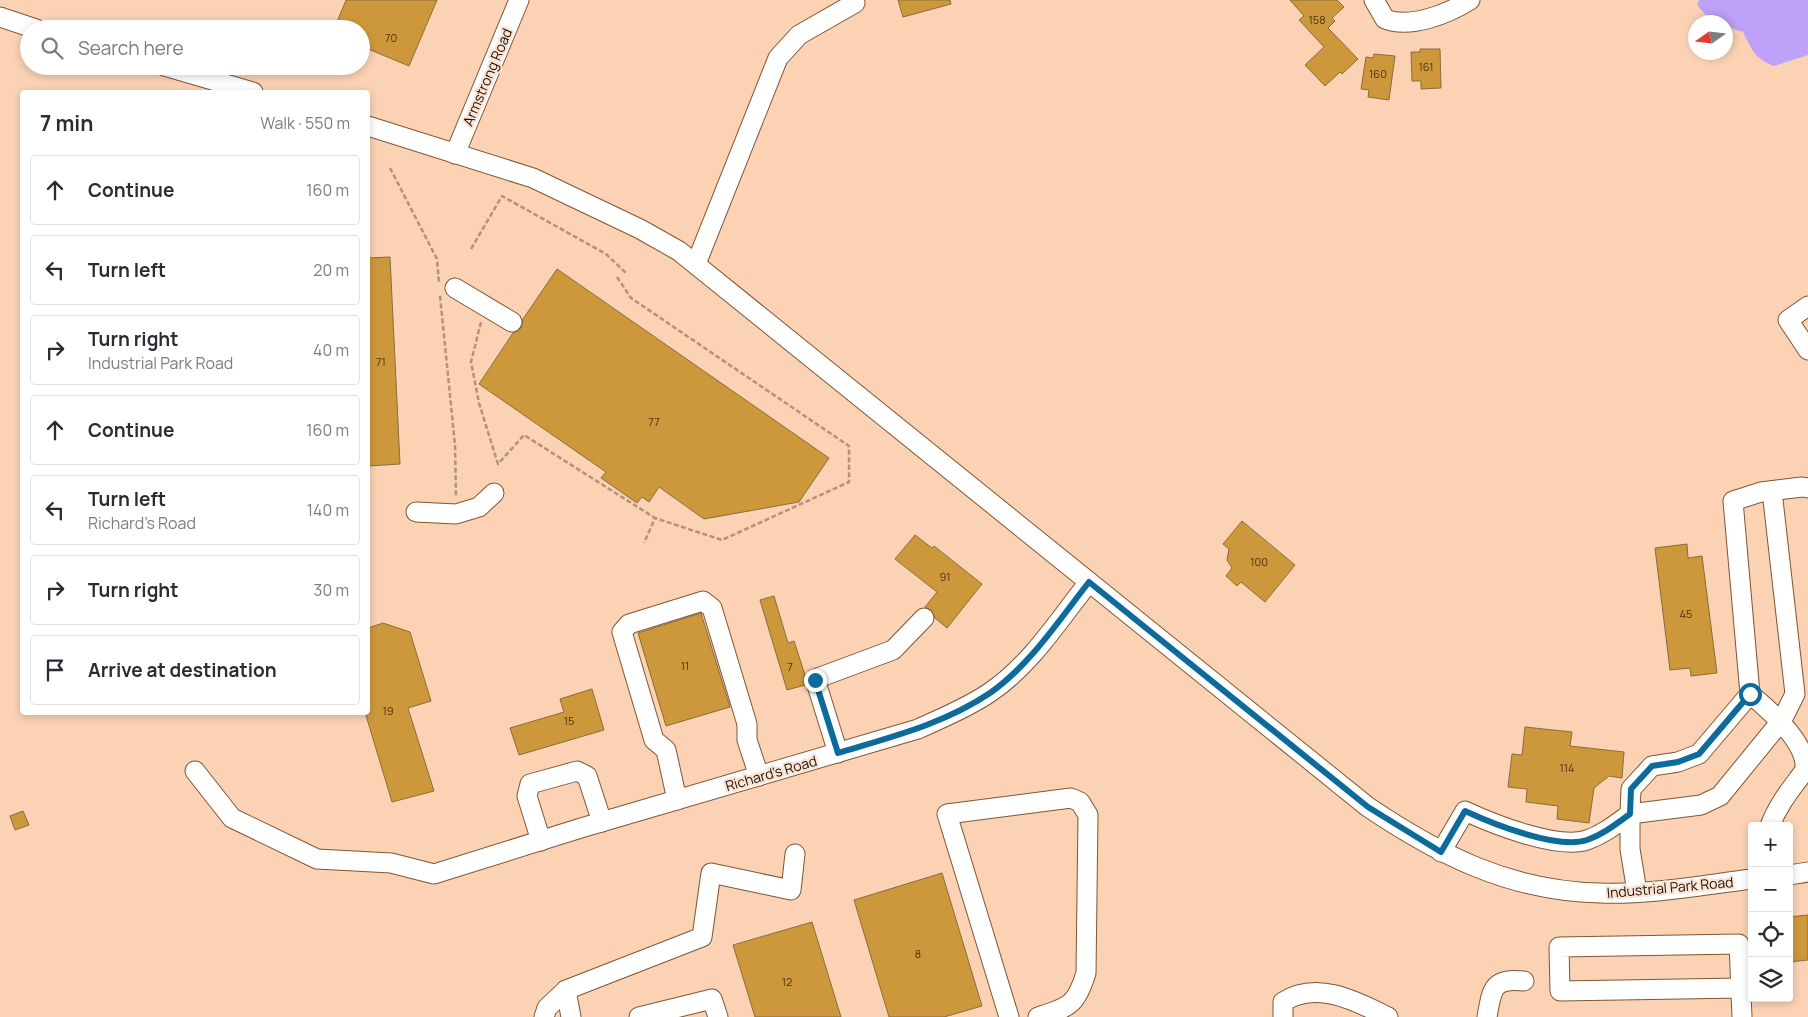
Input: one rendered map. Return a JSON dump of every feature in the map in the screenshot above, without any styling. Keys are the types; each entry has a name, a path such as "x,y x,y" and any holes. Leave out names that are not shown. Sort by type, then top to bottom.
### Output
{"street":[{"name":"Armstrong Road","path":"455,154 519,0"},
{"path":"1374,0 1385,19 1401,22 1436,15 1470,0"},
{"path":"696,264 778,58 799,35 855,3"},
{"path":"0,17 20,24"},
{"path":"195,75 246,90"},
{"name":"Industrial Park Road","path":"370,127 533,178 640,229 679,251 1368,807 1441,852 1491,874 1531,884 1600,893 1637,892 1748,879"},
{"path":"455,288 512,322"},
{"path":"1808,306 1788,320 1808,350"},
{"path":"1637,892 1630,849 1631,789 1652,766 1678,762 1699,754 1750,694 1733,501 1772,491 1808,488"},
{"path":"1441,852 1465,811 1505,829 1567,842 1586,841 1601,834 1630,814 1701,805 1720,796 1782,720 1795,694 1772,491"},
{"path":"416,512 456,514 479,507 494,493"},
{"name":"Richard's Road","path":"195,770 232,818 317,859 391,863 434,874 602,822 918,729 961,709 990,692 1015,671 1044,640 1089,582"},
{"path":"678,800 666,750 654,740 622,632 629,624 703,601 712,608 747,724 747,740 759,776"},
{"path":"838,753 815,680 892,650 924,618"},
{"path":"1750,694 1782,720 1798,735 1804,744 1806,768 1788,790 1772,822"},
{"path":"541,841 527,796 530,784 577,771 587,776 602,822"},
{"path":"1010,1017 947,814 1071,798 1080,802 1088,815 1086,973 1080,994 1070,1005 1038,1017"},
{"path":"544,1017 547,1008 566,990 702,937 711,873 790,890 796,854"},
{"path":"1793,874 1808,872"},
{"path":"1741,988 1560,990 1559,947 1739,944 1741,988 1742,1017"},
{"path":"1487,1017 1492,991 1499,982 1508,980 1524,981"},
{"path":"566,990 571,1017"},
{"path":"1283,1017 1283,1002 1296,994 1316,992 1354,1000 1388,1017"},
{"path":"639,1017 712,999 718,1017"}],"path":[{"path":"390,168 437,260 456,445 456,514"},
{"path":"471,249 502,196 606,254 627,274"},
{"path":"512,322 481,319 471,362 480,403 498,464 524,435 655,518 722,540 849,482 849,446 631,298 617,277"},
{"path":"644,543 655,518"}],"shaded area":[{"path":"1699,0 1808,0 1808,55 1774,66 1767,63 1754,53 1743,32 1733,28 1733,15 1707,15 1697,4"}],"building":[{"path":"346,0 437,0 409,66 370,50 370,20 338,20"},
{"path":"898,0 950,0 951,4 903,17"},
{"path":"1290,0 1337,0 1344,7 1332,18 1335,21 1328,28 1358,59 1325,86 1305,65 1324,47 1299,20 1304,16"},
{"path":"1420,49 1440,49 1441,88 1421,89 1421,81 1412,81 1411,52 1420,52"},
{"path":"1374,54 1395,56 1389,100 1368,97 1369,90 1361,89 1366,57 1373,58"},
{"path":"390,257 400,464 370,466 370,258"},
{"path":"557,269 829,458 799,502 704,519 659,487 649,502 642,497 637,503 601,478 606,472 479,384 513,333 521,328 523,319"},
{"path":"1242,521 1295,565 1265,602 1241,582 1237,586 1226,576 1232,568 1227,560 1229,549 1223,544"},
{"path":"915,535 932,548 934,546 982,584 947,628 935,618 931,610 925,607 937,592 895,559"},
{"path":"1687,544 1688,558 1702,556 1717,673 1691,676 1690,668 1670,670 1655,548"},
{"path":"774,596 788,643 794,641 805,675 805,685 787,690 760,600"},
{"path":"701,613 730,707 666,726 638,633"},
{"path":"383,623 410,632 431,701 408,708 434,791 392,802 366,715 370,715 370,627"},
{"path":"592,689 604,730 519,755 510,728 564,712 560,699"},
{"path":"1525,727 1572,732 1570,746 1624,752 1622,778 1609,776 1594,788 1589,823 1557,819 1558,806 1526,802 1527,789 1508,787 1512,754 1522,755"},
{"path":"23,811 29,825 15,830 10,816"},
{"path":"942,873 982,1006 944,1017 889,1017 854,900"},
{"path":"1808,915 1808,960 1793,962 1793,917"},
{"path":"812,922 841,1017 755,1017 733,945"}],"route":[{"path":"815,680 838,753 918,729 961,709 990,692 1015,671 1044,640 1089,582 1368,807 1410,835 1441,852 1465,811 1505,829 1567,842 1586,841 1608,830 1630,814 1631,789 1652,766 1678,762 1699,754 1713,740 1750,694"}]}
